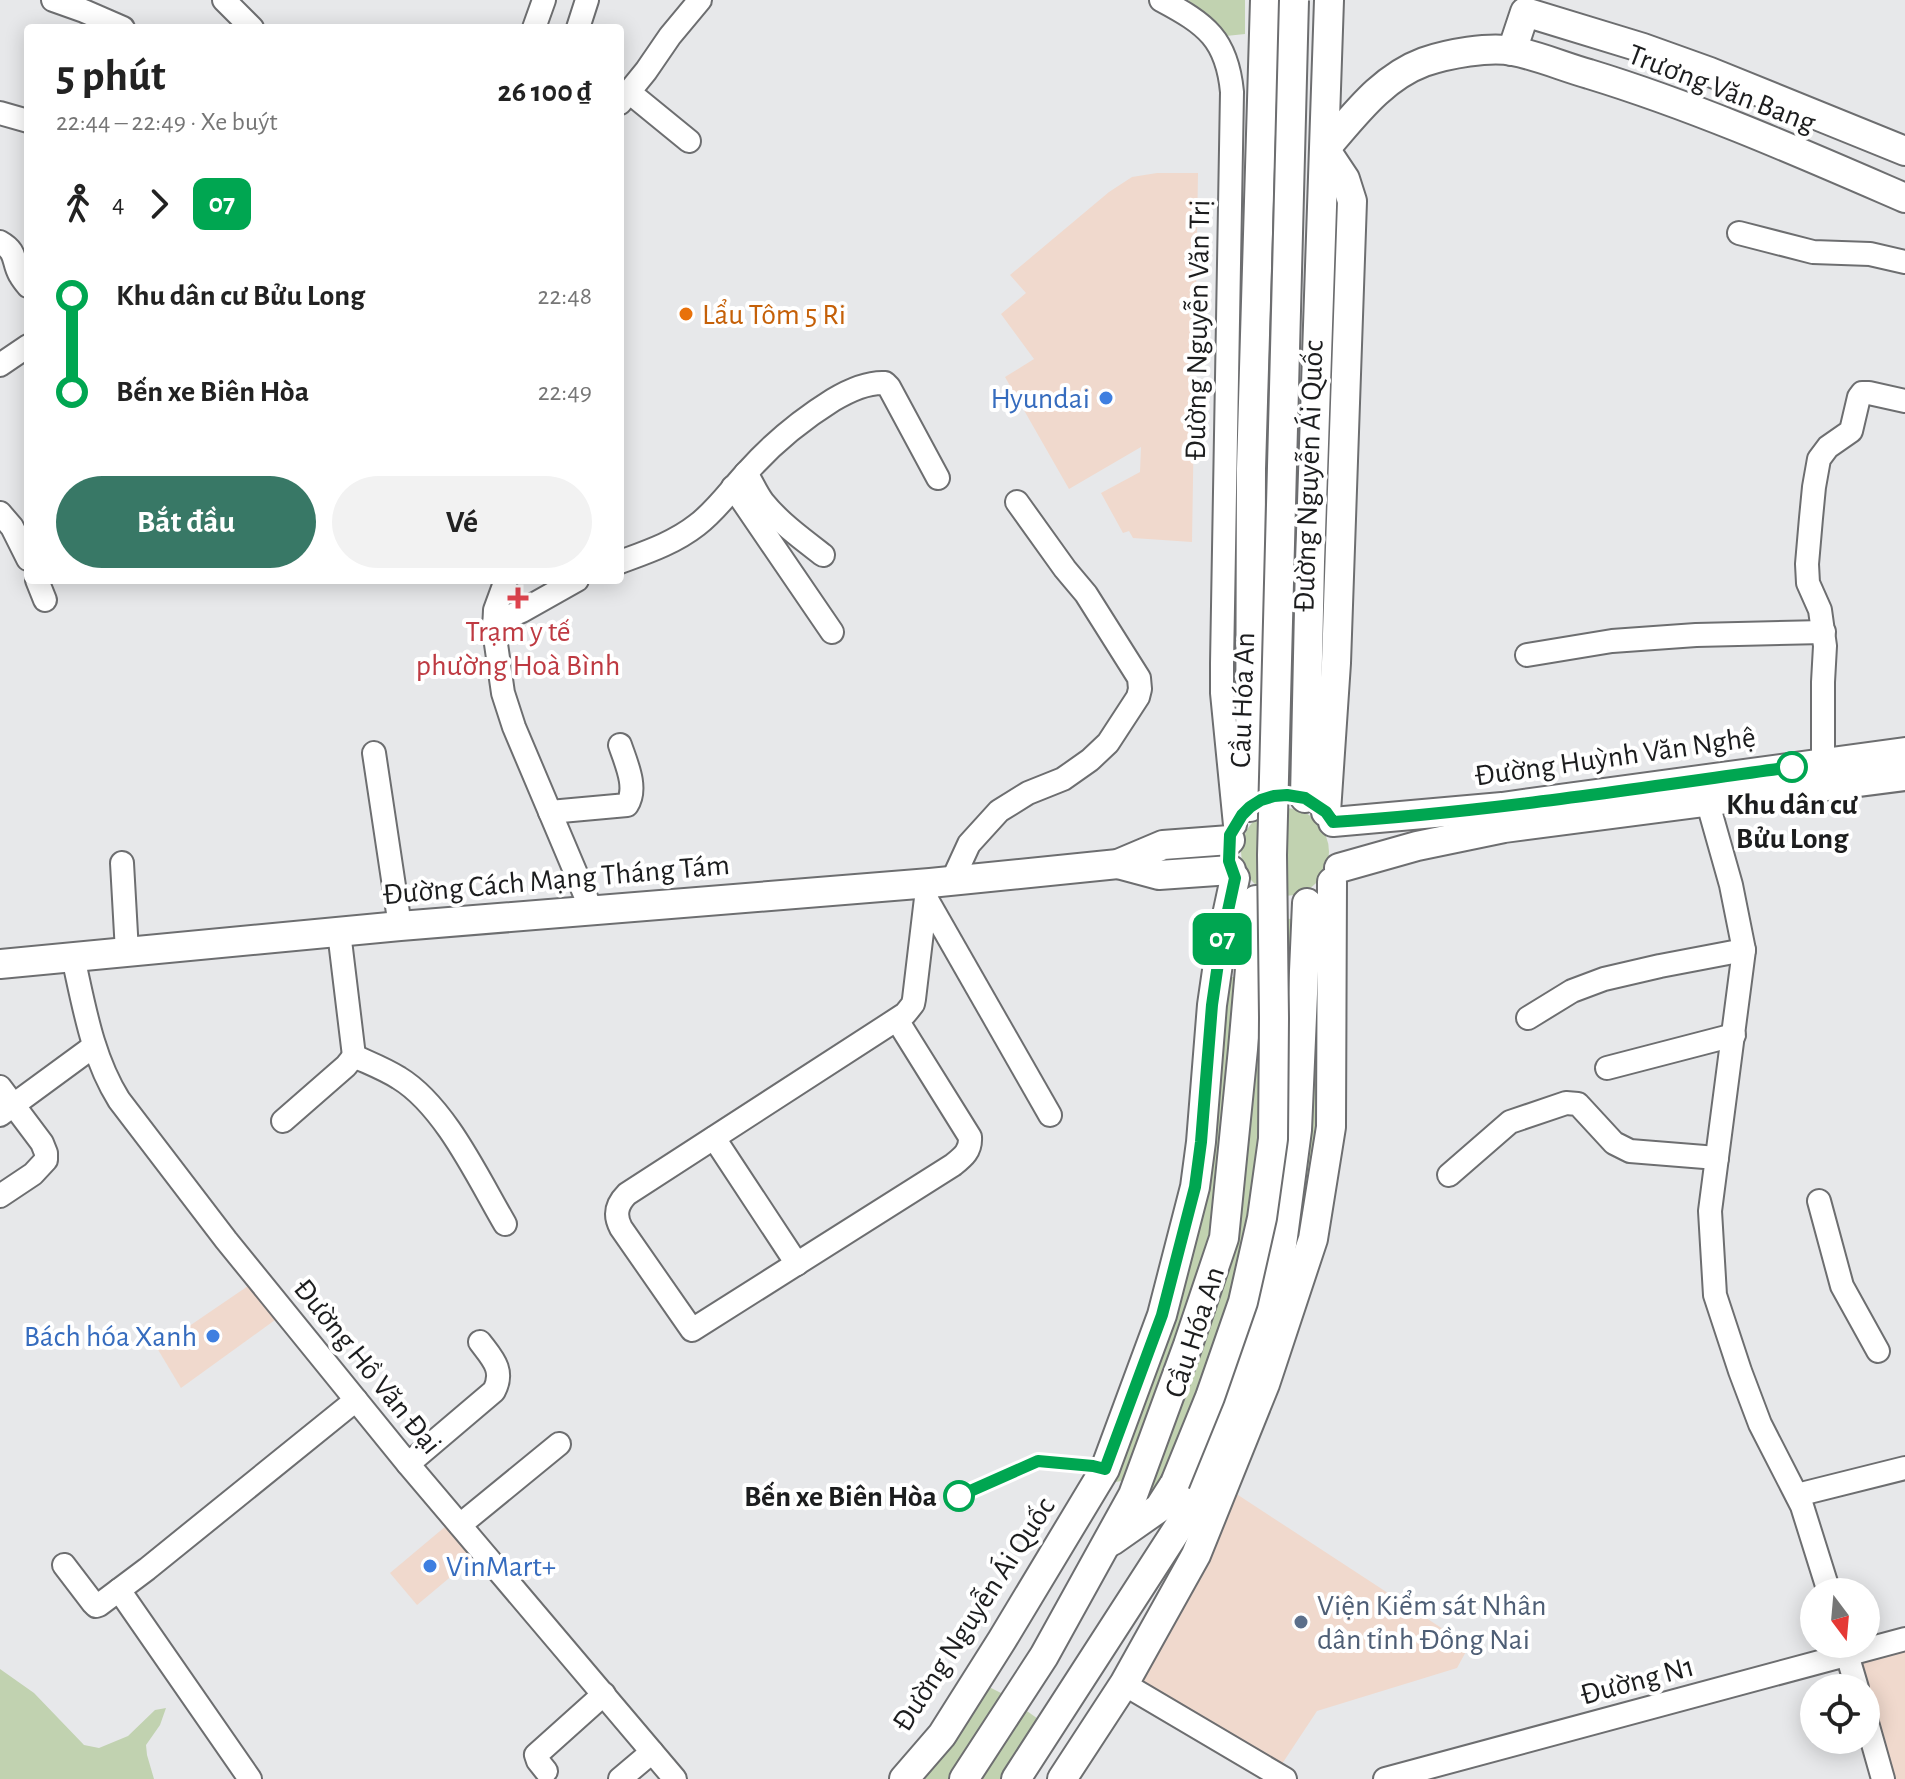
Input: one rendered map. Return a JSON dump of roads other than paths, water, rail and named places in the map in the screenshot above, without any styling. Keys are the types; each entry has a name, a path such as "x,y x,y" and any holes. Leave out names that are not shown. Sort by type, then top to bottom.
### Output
{"main road":[{"name":"Đường Nguyễn Ái Quốc","path":"1238,824 1250,709 1251,469 1265,0"},
{"name":"Cầu Hóa An","path":"1181,1523 1175,1483 1210,1397 1243,1302 1262,1218 1273,1139 1272,855 1294,0"},
{"path":"1325,143 1329,0"},
{"path":"1512,51 1525,12 1710,72 1905,151"},
{"name":"Trương Văn Bang","path":"1325,143 1369,98 1396,76 1424,62 1488,50 1512,51 1642,90 1905,198"},
{"name":"Đường Nguyễn Ái Quốc","path":"1322,811 1310,627 1325,143"},
{"name":"Đường Nguyễn Ái Quốc","path":"1322,811 1336,663 1352,201 1345,179 1325,143"},
{"path":"1250,627 1310,627"},
{"name":"Đường Huỳnh Văn Nghệ","path":"1322,811 1502,807 1905,752"},
{"name":"Đường Huỳnh Văn Nghệ","path":"1336,875 1417,846 1490,831 1905,776"},
{"path":"1016,1779 1181,1523 1265,1384 1313,1239 1331,1127 1336,875 1341,844 1322,811 1287,795 1261,800 1238,824 1228,851 1233,874 1240,886 1256,900 1290,908 1307,903 1321,895 1336,875"},
{"name":"Đường Cách Mạng Tháng Tám","path":"0,964 591,909 936,887 1118,864 1163,845 1238,824"},
{"name":"Đường Cách Mạng Tháng Tám","path":"1118,864 1159,875 1233,874"},
{"name":"Đường Nguyễn Ái Quốc","path":"904,1779 942,1735 1105,1469 1162,1315 1195,1187 1212,1005 1233,874"},
{"path":"964,1779 1044,1656 1137,1487 1224,1238 1256,900"},
{"path":"1062,1779 1124,1684 1181,1523 1223,1430 1267,1306 1281,1252 1297,1130 1307,903"},
{"path":"1105,1546 1181,1523"},
{"path":"1002,1640 1044,1656"},
{"path":"1086,1671 1124,1684"}],"street":[{"path":"53,0 114,24"},
{"path":"224,0 248,24"},
{"path":"535,24 544,0"},
{"path":"579,24 587,0"},
{"path":"689,141 625,97 700,0"},
{"name":"Đường Nguyễn Văn Trị","path":"1161,0 1198,21 1219,43 1230,69 1222,693 1238,824"},
{"path":"0,113 24,120"},
{"path":"1809,148 1856,162 1905,186"},
{"path":"1739,233 1813,252 1870,254 1905,262"},
{"path":"0,242 13,253 24,280"},
{"path":"0,365 24,349"},
{"path":"624,561 654,550 698,525 785,434 846,393 879,382 889,387 938,478"},
{"path":"1823,763 1824,632 1820,610 1810,591 1807,575 1812,502 1819,459 1823,452 1851,431 1862,393 1905,401"},
{"path":"740,480 823,555"},
{"path":"740,480 832,632"},
{"path":"897,1020 970,1137 971,1145 967,1153 953,1165 692,1330 621,1228 616,1214 621,1200 905,1014 913,1004 936,887 999,811 1028,793 1063,779 1090,760 1108,743 1138,697 1139,678 1086,594 1017,502"},
{"path":"0,513 12,527 24,551"},
{"path":"505,584 495,610 494,623 503,693 514,727 591,909"},
{"path":"494,623 570,584"},
{"path":"1527,655 1624,640 1723,633 1824,632"},
{"path":"1222,693 1229,702 1250,709"},
{"path":"550,812 627,805 632,797 632,786 620,745"},
{"path":"374,753 400,926"},
{"path":"1707,800 1731,885 1744,950 1710,1211 1715,1295 1760,1424 1802,1506 1825,1578"},
{"path":"122,863 127,952"},
{"path":"936,887 1050,1115"},
{"path":"283,1121 354,1056 339,932"},
{"path":"1528,1018 1572,991 1604,979 1744,950"},
{"name":"Đường Hồ Văn Đại","path":"73,957 94,1046 119,1100 226,1240 408,1464 675,1779"},
{"path":"1607,1068 1734,1035"},
{"path":"0,1196 33,1174 46,1160 42,1143 5,1102 94,1046"},
{"path":"354,1056 400,1078 428,1102 446,1124 505,1224"},
{"path":"1449,1175 1510,1122 1566,1103 1578,1104 1614,1143 1630,1151 1717,1158"},
{"path":"714,1138 797,1264"},
{"path":"1819,1201 1842,1286 1878,1351"},
{"path":"408,1464 494,1391 497,1364 480,1342"},
{"path":"64,1565 96,1606 99,1605 356,1400"},
{"path":"460,1525 559,1444"},
{"path":"1797,1495 1905,1468"},
{"path":"119,1590 250,1779"},
{"name":"Đường N1","path":"1880,1643 1905,1639"},
{"name":"Đường N1","path":"1385,1779 1814,1658"},
{"path":"1124,1684 1285,1779"},
{"path":"546,1771 536,1755 604,1694"},
{"path":"620,1779 652,1752"},
{"path":"1876,1754 1883,1779"}],"place":[{"name":"Lẩu Tôm 5 Ri","path":"686,314"},
{"name":"Hyundai","path":"1106,398"},
{"name":"Trạm y tế phường Hoà Bình","path":"518,598"},
{"name":"Khu dân cư Bửu Long","path":"1792,767"},
{"name":"Bách hóa Xanh","path":"213,1336"},
{"name":"Bến xe Biên Hòa","path":"959,1496"},
{"name":"VinMart+","path":"430,1566"},
{"name":"Viện Kiểm sát Nhân dân tỉnh Đồng Nai","path":"1301,1622"}]}
